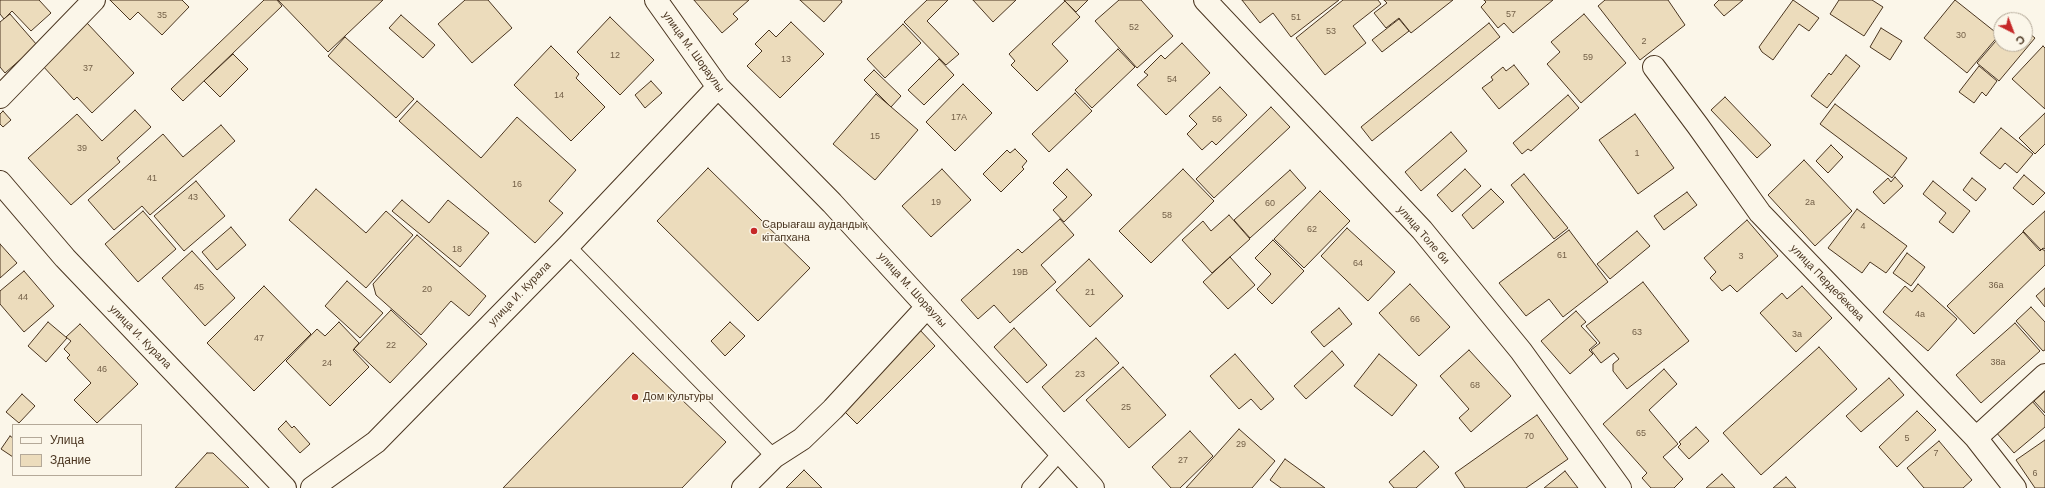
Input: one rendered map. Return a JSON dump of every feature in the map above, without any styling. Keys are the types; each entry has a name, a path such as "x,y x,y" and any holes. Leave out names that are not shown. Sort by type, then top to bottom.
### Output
{"street":[{"path":"0,97 94,0"},
{"name":"улица М. Шораулы","path":"656,0 718,88 832,203 1093,488"},
{"name":"улица Толе би","path":"1205,0 1422,230 1521,351 1620,488"},
{"name":"улица Пердебекова","path":"1654,67 1760,213 1976,438 2015,488"},
{"name":"улица И. Курала","path":"312,488 376,442 568,246 718,88"},
{"name":"улица И. Курала","path":"0,182 65,258 285,488"},
{"path":"743,488 774,457 802,439 833,409 927,307"},
{"path":"1976,438 2045,375"}],"lane":[{"path":"568,246 774,457"},
{"path":"1029,488 1060,453"}],"building":[{"path":"0,0 39,0 51,13 31,31 12,11 4,19 0,14"},
{"path":"110,0 182,0 189,7 162,35 138,12 130,20"},
{"path":"264,0 277,0 282,6 183,101 171,89"},
{"path":"278,0 383,0 328,52"},
{"path":"465,0 488,0 512,28 472,63 438,24"},
{"path":"694,0 749,0 733,14 738,19 722,33"},
{"path":"800,0 841,0 842,2 824,22"},
{"path":"927,0 948,0 927,21 959,54 946,65 904,22"},
{"path":"973,0 1016,0 993,22"},
{"path":"1064,0 1088,0 1076,12"},
{"path":"1119,0 1141,0 1173,36 1137,68 1095,21"},
{"path":"1242,0 1339,0 1291,37 1273,13 1260,23"},
{"path":"1343,0 1378,0 1381,4 1353,26 1366,43 1325,75 1296,38"},
{"path":"1384,0 1453,0 1411,33 1399,18 1386,28 1374,13 1387,3"},
{"path":"1484,0 1553,0 1513,33 1504,23 1498,28 1481,7 1486,2"},
{"path":"1605,0 1668,0 1685,25 1640,60 1598,6"},
{"path":"1719,0 1743,0 1724,16 1714,5"},
{"path":"1793,0 1819,18 1809,31 1799,24 1773,60 1762,52 1759,47"},
{"path":"1839,0 1872,0 1883,7 1864,36 1830,14"},
{"path":"1955,0 1993,30 1993,42 1967,73 1924,38"},
{"path":"1065,1 1080,17 1052,44 1068,61 1037,91 1011,65 1015,61 1009,54"},
{"path":"10,14 37,45 5,73 0,67 0,22"},
{"path":"1584,14 1626,63 1581,103 1547,64 1560,52 1551,42"},
{"path":"401,15 435,45 423,58 389,28"},
{"path":"610,17 654,60 620,95 577,52"},
{"path":"1399,19 1409,31 1382,52 1372,40"},
{"path":"791,22 824,54 780,98 747,66 762,51 755,44 769,30 776,37"},
{"path":"87,23 134,73 92,113 77,97 74,100 42,65"},
{"path":"1489,23 1500,37 1372,141 1361,127"},
{"path":"903,24 921,43 885,78 867,59"},
{"path":"1881,28 1902,41 1890,60 1870,47"},
{"path":"345,37 414,99 396,118 328,56"},
{"path":"1182,43 1210,73 1166,115 1137,85 1148,75 1144,72 1161,55 1165,59"},
{"path":"1993,44 1993,52 2023,52 1999,81 1977,63"},
{"path":"551,46 579,74 576,78 605,107 571,141 514,85"},
{"path":"2043,46 2045,48 2045,109 2012,79"},
{"path":"1118,49 1135,67 1092,108 1075,90"},
{"path":"233,54 248,69 220,97 204,81"},
{"path":"1846,55 1860,66 1827,108 1811,96 1829,73 1831,75"},
{"path":"939,59 954,75 924,105 908,90"},
{"path":"1514,65 1529,84 1499,109 1482,88 1493,80 1491,77 1503,67 1506,71"},
{"path":"1979,66 1997,81 1986,96 1982,92 1974,103 1959,92"},
{"path":"874,70 901,96 891,107 864,80"},
{"path":"651,81 662,93 645,108 635,95"},
{"path":"963,84 992,113 955,151 926,122"},
{"path":"1220,87 1247,115 1216,145 1212,141 1202,150 1187,134 1197,124 1189,116"},
{"path":"1075,93 1092,111 1049,152 1032,134"},
{"path":"876,94 918,130 875,180 833,144"},
{"path":"1568,95 1579,108 1531,151 1528,149 1522,154 1513,143"},
{"path":"1725,97 1771,145 1757,158 1711,110"},
{"path":"417,101 481,158 517,117 576,170 549,201 563,213 535,243 399,121"},
{"path":"1835,104 1907,158 1892,178 1820,124"},
{"path":"1271,107 1290,127 1214,198 1196,179"},
{"path":"135,110 151,127 117,158 120,162 71,205 28,158 77,114 102,141"},
{"path":"3,111 11,120 3,127 0,124 0,114"},
{"path":"2045,113 2045,144 2035,154 2019,138"},
{"path":"1635,114 1674,168 1638,194 1599,140"},
{"path":"221,125 235,141 150,215 142,206 114,230 88,200 163,134 183,157"},
{"path":"2001,128 2033,154 2017,173 2005,163 2000,169 1980,153"},
{"path":"1451,132 1467,151 1421,191 1405,172"},
{"path":"1831,145 1843,157 1828,173 1816,161"},
{"path":"1015,149 1027,161 1022,167 1024,169 1001,192 983,174 1007,150 1010,153"},
{"path":"1804,160 1852,211 1815,246 1768,195"},
{"path":"708,168 810,268 758,321 657,221"},
{"path":"942,169 971,200 931,237 902,206"},
{"path":"1067,169 1092,195 1064,222 1053,210 1067,197 1053,183"},
{"path":"1183,169 1214,201 1151,263 1119,231"},
{"path":"1465,169 1481,186 1452,212 1437,195"},
{"path":"1290,170 1306,188 1250,238 1234,220"},
{"path":"1524,174 1568,228 1554,239 1511,185"},
{"path":"2024,175 2045,193 2033,205 2013,188"},
{"path":"1895,177 1903,186 1884,204 1873,192 1888,178 1891,182"},
{"path":"1972,178 1986,189 1976,201 1963,190"},
{"path":"196,181 225,216 184,251 154,216"},
{"path":"1933,181 1970,211 1953,233 1939,222 1946,213 1923,194"},
{"path":"316,189 366,233 386,211 413,235 366,288 289,220"},
{"path":"1491,189 1504,202 1473,229 1462,215"},
{"path":"1320,191 1350,221 1304,268 1274,239"},
{"path":"1687,192 1697,205 1664,230 1654,216"},
{"path":"402,200 429,223 448,200 489,233 460,267 392,211"},
{"path":"1857,209 1907,246 1886,273 1870,262 1862,273 1828,248"},
{"path":"143,211 176,249 138,282 105,244"},
{"path":"2045,211 2045,249 2043,248 2041,250 2023,231"},
{"path":"1229,215 1250,239 1212,273 1182,240 1203,221 1211,231"},
{"path":"1060,219 1074,235 1041,265 1056,282 1010,323 994,305 978,319 961,300 1018,249 1022,253"},
{"path":"1747,220 1778,256 1737,292 1730,285 1722,291 1710,278 1716,272 1704,258"},
{"path":"231,227 246,245 217,270 202,252"},
{"path":"1347,228 1395,272 1368,301 1321,256"},
{"path":"1569,230 1608,282 1563,317 1549,299 1526,316 1499,283"},
{"path":"1637,231 1650,246 1610,279 1597,264"},
{"path":"2023,232 2040,251 2042,249 2045,251 2045,265 1974,334 1947,306"},
{"path":"417,235 486,296 469,316 451,301 421,335 376,295 373,284"},
{"path":"1273,240 1304,271 1272,304 1257,289 1271,274 1255,258"},
{"path":"0,244 17,263 0,278"},
{"path":"192,251 235,298 205,326 162,278"},
{"path":"1907,253 1925,267 1911,286 1893,273"},
{"path":"1230,257 1255,285 1228,309 1203,282"},
{"path":"1089,259 1123,296 1090,327 1056,290"},
{"path":"24,271 54,306 24,332 0,304 0,291"},
{"path":"347,281 383,313 360,338 325,306"},
{"path":"1643,282 1689,341 1627,389 1613,371 1613,364 1619,359 1614,353 1601,363 1591,350 1600,343 1586,326"},
{"path":"1410,284 1450,327 1419,356 1379,313"},
{"path":"1918,284 1957,319 1928,351 1883,312 1905,286 1912,292"},
{"path":"264,286 311,334 254,391 207,343"},
{"path":"1802,286 1832,318 1796,352 1760,313 1782,293 1787,299"},
{"path":"2045,288 2045,307 2036,296"},
{"path":"2031,307 2045,322 2045,350 2043,351 2016,321"},
{"path":"1339,308 1352,324 1324,347 1311,332"},
{"path":"391,310 427,344 390,383 354,349"},
{"path":"1576,311 1586,322 1581,326 1597,343 1589,350 1593,354 1570,374 1541,341"},
{"path":"48,322 67,338 46,362 28,346"},
{"path":"339,322 359,343 353,350 369,367 330,406 286,361 317,329 325,336"},
{"path":"730,322 745,336 725,356 711,341"},
{"path":"2015,323 2040,351 1981,403 1956,375"},
{"path":"80,324 138,384 97,423 74,400 91,383 67,358 70,355 64,349 71,341 66,337"},
{"path":"1014,328 1047,365 1027,383 994,347"},
{"path":"919,329 935,346 857,424 841,408"},
{"path":"1096,338 1119,363 1064,412 1042,387"},
{"path":"1819,347 1857,389 1761,475 1723,433"},
{"path":"1469,350 1511,396 1471,432 1459,418 1469,409 1440,376"},
{"path":"1332,351 1344,365 1306,399 1294,386"},
{"name":"Дом культуры","path":"633,353 726,442 682,488 503,488"},
{"path":"1235,354 1274,399 1261,410 1251,399 1239,409 1210,376"},
{"path":"1379,354 1417,385 1392,416 1354,386"},
{"path":"1123,367 1166,415 1129,448 1086,400"},
{"path":"1664,369 1677,384 1649,410 1678,444 1663,457 1683,479 1674,488 1651,488 1642,478 1647,473 1603,424"},
{"path":"1889,378 1904,395 1861,432 1846,416"},
{"path":"2045,391 2045,413 2034,401"},
{"path":"22,394 35,406 19,423 6,412"},
{"path":"2032,401 2045,416 2045,427 2014,453 1995,431"},
{"path":"1917,411 1936,430 1897,467 1879,447"},
{"path":"1537,415 1568,459 1526,488 1465,488 1455,473"},
{"path":"286,421 292,428 294,426 310,444 300,453 278,429"},
{"path":"1696,427 1709,441 1689,459 1678,447 1681,444 1679,442"},
{"path":"1239,429 1275,461 1252,488 1186,488"},
{"path":"1190,431 1213,456 1180,488 1171,488 1152,467"},
{"path":"10,436 12,437 12,456 1,449"},
{"path":"2045,440 2045,488 2035,488 2016,460"},
{"path":"1939,441 1972,480 1963,488 1924,488 1907,468"},
{"path":"1424,451 1439,467 1416,488 1394,488 1389,482"},
{"path":"207,453 213,453 249,488 175,488"},
{"path":"1285,459 1325,488 1281,488 1270,480"},
{"path":"804,470 822,488 786,488"},
{"path":"1565,471 1578,488 1544,488"},
{"path":"1722,474 1735,488 1706,488"},
{"path":"1786,477 1796,488 1773,488"}],"place":[{"name":"Сарыағаш аудандық кітапхана","path":"754,231"},
{"name":"Дом культуры","path":"635,397"}]}
